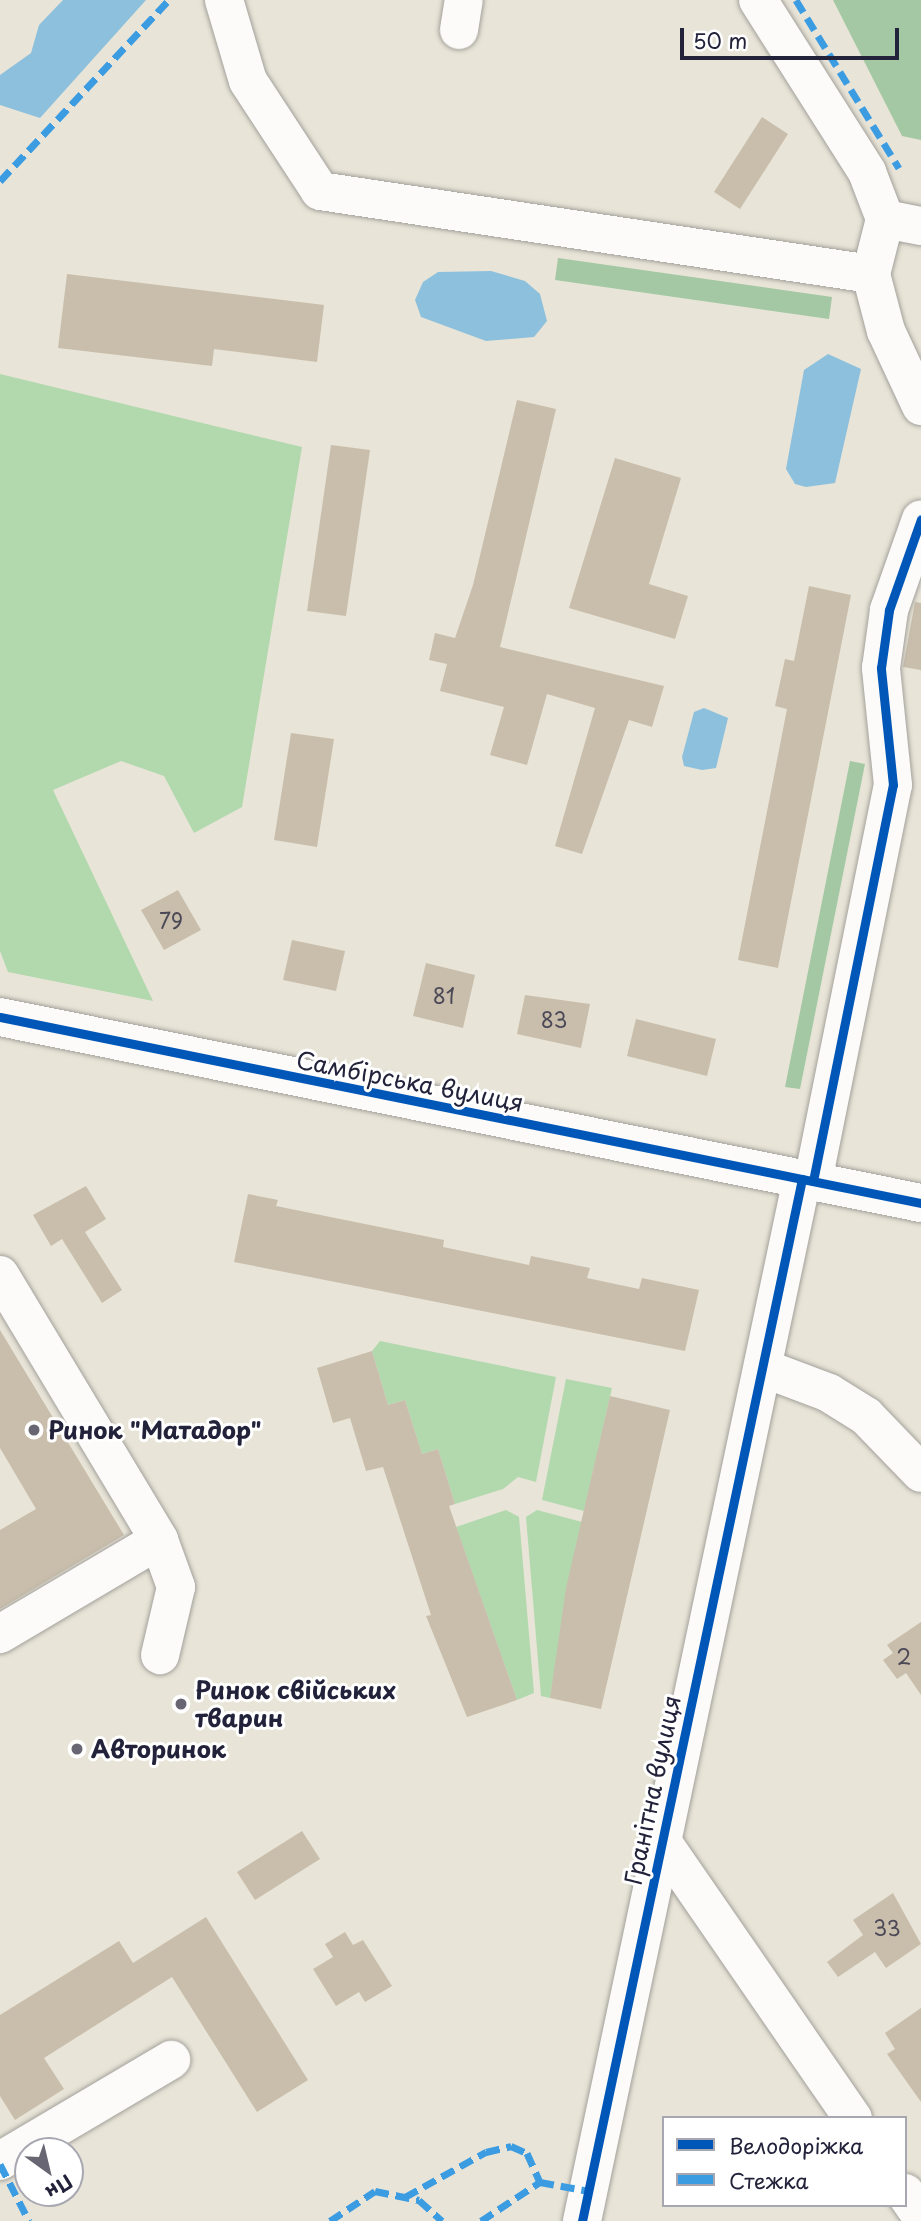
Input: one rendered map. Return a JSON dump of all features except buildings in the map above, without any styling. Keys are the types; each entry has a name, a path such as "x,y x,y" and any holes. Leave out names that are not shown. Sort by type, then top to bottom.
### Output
{"street":[{"path":"224,0 248,81 320,191 871,274"},
{"path":"758,0 867,172 903,222 871,274 886,331 921,406"},
{"path":"807,1180 892,785 881,668 889,610 921,519"},
{"name":"Самбірська вулиця","path":"0,1017 921,1203"},
{"name":"Гранітна вулиця","path":"582,2221 763,1368 807,1180"},
{"path":"0,1275 159,1540 176,1587 160,1655"},
{"path":"763,1368 830,1393 866,1416 921,1473"},
{"path":"0,1634 159,1540"},
{"name":"Гранітна вулиця","path":"661,1840 852,2116"},
{"path":"0,2161 171,2060"},
{"path":"907,2196 921,2216"}],"green space":[{"path":"833,0 921,0 921,140 902,136"},
{"path":"558,258 832,297 829,319 555,280"},
{"path":"0,374 302,447 242,807 194,833 164,776 121,761 53,790 153,1001 8,972 0,951"},
{"path":"850,761 865,764 800,1089 785,1087"},
{"path":"380,1341 556,1377 536,1482 518,1477 503,1489 455,1504 438,1449 422,1454 405,1400 388,1405 372,1351"},
{"path":"566,1379 612,1388 584,1511 542,1500"},
{"path":"506,1510 519,1517 534,1693 517,1700 456,1527"},
{"path":"537,1510 582,1522 550,1698 541,1696 526,1517"}],"water":[{"path":"63,0 146,0 40,118 0,105 0,75 31,53 39,25"},
{"path":"491,271 525,281 540,294 547,321 534,337 486,341 421,317 415,300 423,282 438,272"},
{"path":"828,354 861,369 835,483 806,487 795,484 786,469 804,370"},
{"path":"704,708 728,718 716,768 702,770 684,766 682,757 694,712"}],"marked path":[{"path":"0,181 169,0"},
{"path":"796,0 899,168"},
{"path":"405,2197 486,2152 511,2146 527,2153 540,2182"},
{"path":"0,2164 29,2221"},
{"path":"481,2221 540,2182 589,2191"},
{"path":"330,2221 375,2191 419,2200 442,2221"}],"cycle path":[{"path":"813,1181 893,785 881,668 889,610 921,519"},
{"path":"0,1017 921,1203"},
{"path":"582,2221 802,1179"}],"place":[{"name":"Ринок \"Матадор\"","path":"34,1430"},
{"name":"Ринок свійських тварин","path":"181,1704"},
{"name":"Авторинок","path":"77,1749"}]}
